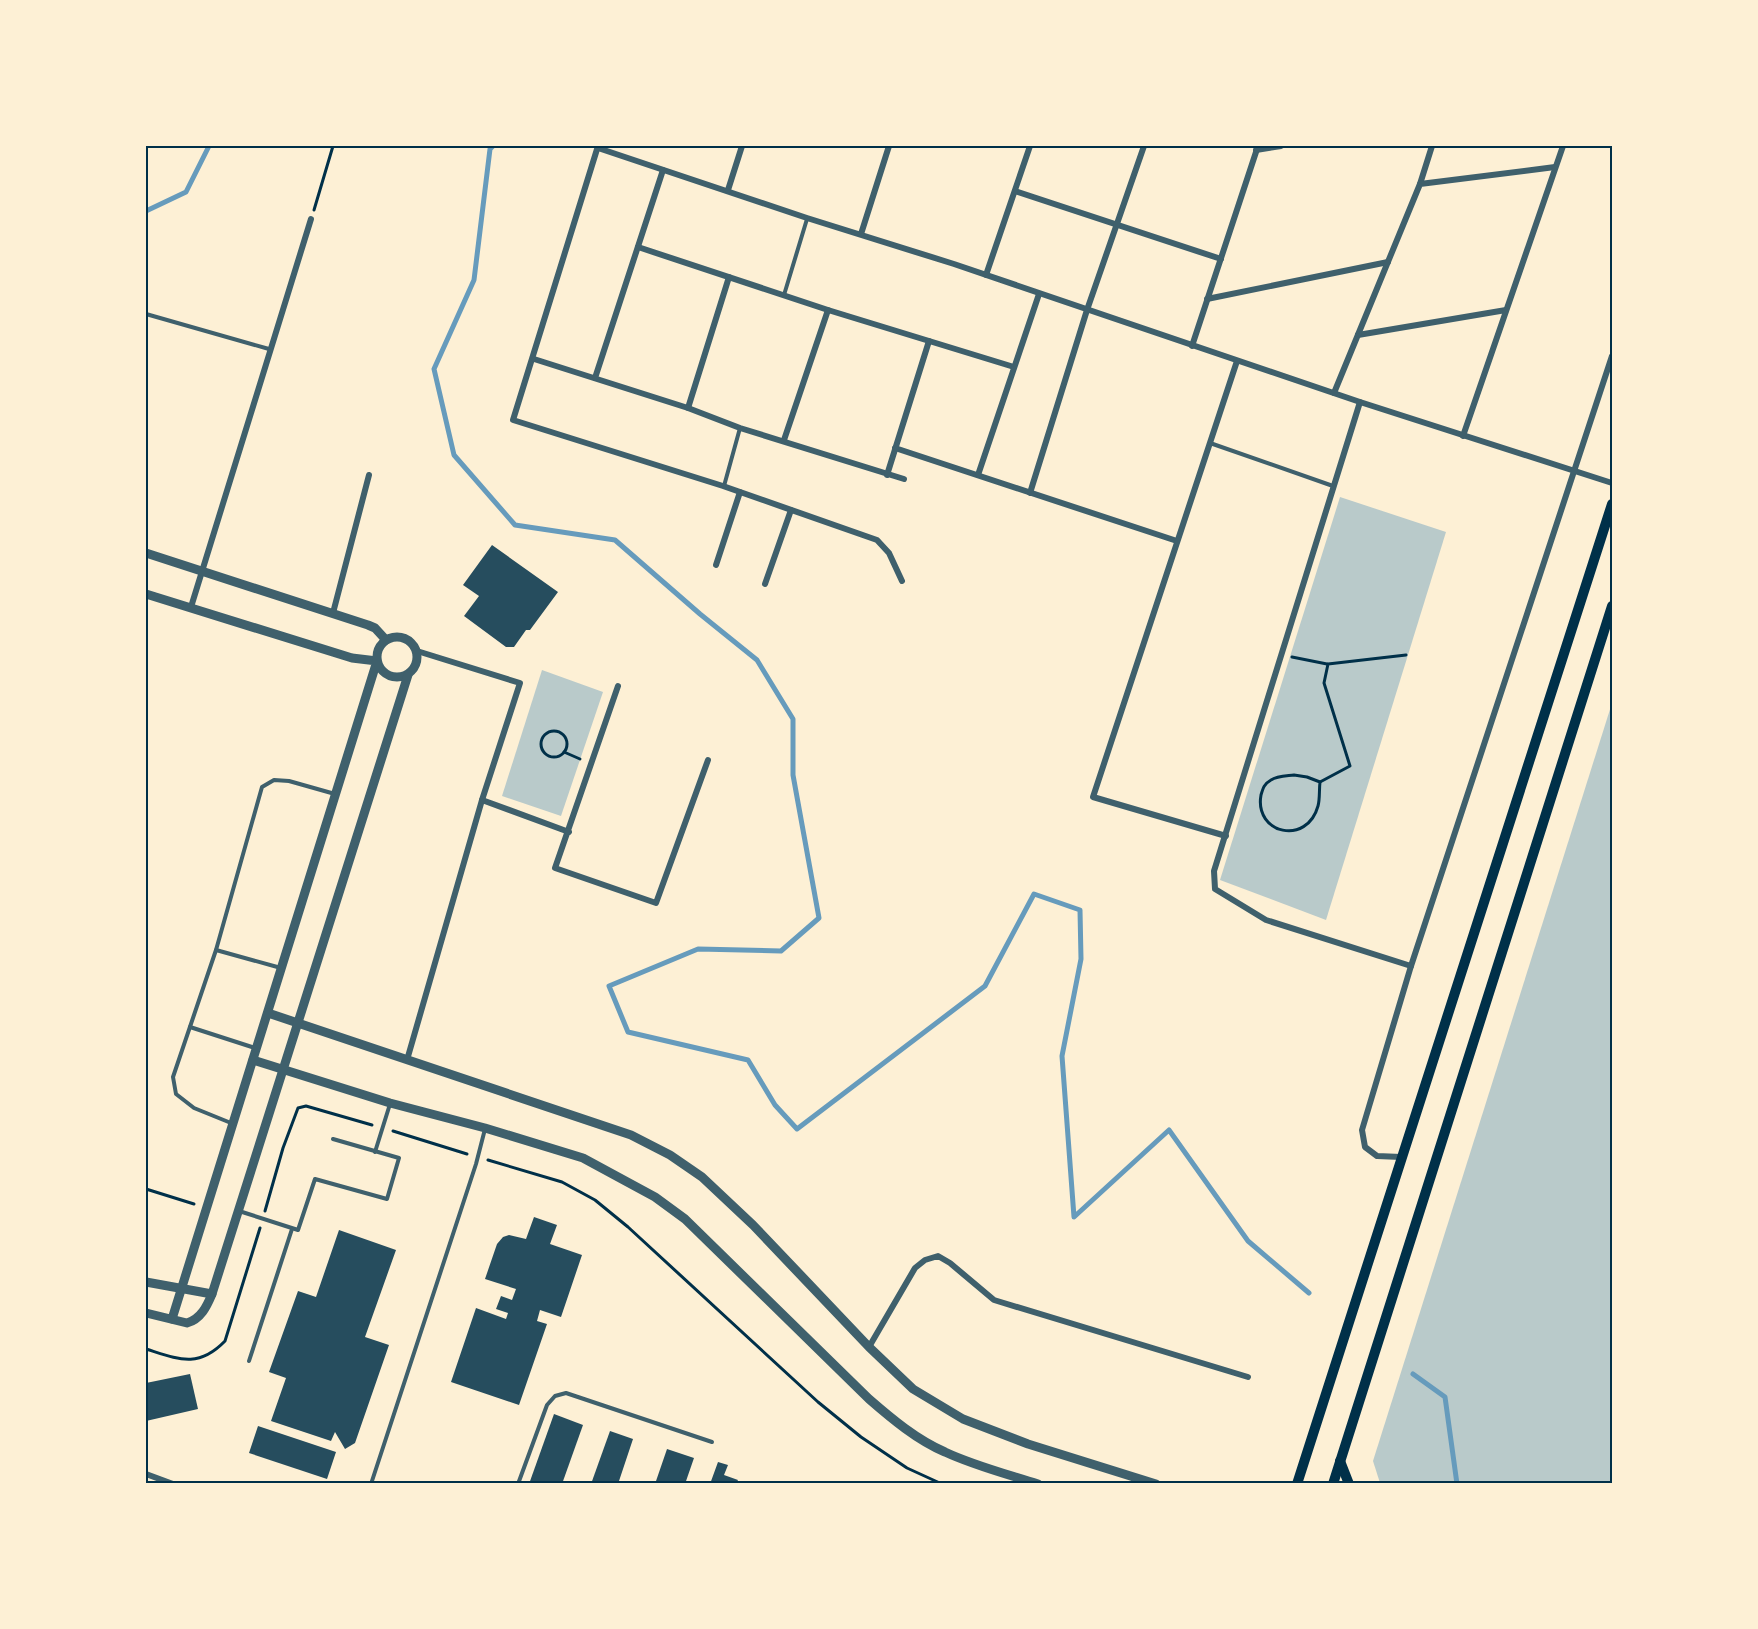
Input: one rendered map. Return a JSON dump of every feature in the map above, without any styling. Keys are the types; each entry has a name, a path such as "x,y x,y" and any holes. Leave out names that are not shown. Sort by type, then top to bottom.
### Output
{"main road":[{"path":"1297,1484 1612,504"},
{"path":"1334,1484 1612,606"},
{"path":"1340,1461 1349,1484"}],"street":[{"path":"728,190 742,146"},
{"path":"861,234 889,146"},
{"path":"986,275 1030,146"},
{"path":"1030,493 1087,310 1144,146"},
{"path":"1192,346 1257,148 1281,146"},
{"path":"1334,393 1420,184 1432,146"},
{"path":"1463,436 1563,146"},
{"path":"902,581 889,553 877,540 723,486 513,420 534,359 598,147 1360,402 1612,483"},
{"path":"1420,184 1555,167"},
{"path":"595,378 663,170"},
{"path":"1014,191 1221,259"},
{"path":"190,608 311,219"},
{"path":"638,247 784,296 1014,367"},
{"path":"1207,299 1388,262"},
{"path":"688,408 729,277"},
{"path":"978,475 1039,294"},
{"path":"784,440 828,310"},
{"path":"1358,335 1506,310"},
{"path":"887,475 929,341"},
{"path":"1401,1157 1377,1156 1365,1147 1362,1130 1411,966 1612,356"},
{"path":"534,359 904,479"},
{"path":"1226,836 1093,797 1237,361"},
{"path":"1360,402 1214,871 1215,889 1266,920 1411,966"},
{"path":"895,448 1177,541"},
{"path":"333,613 369,475"},
{"path":"716,565 740,492"},
{"path":"765,584 791,510"},
{"path":"146,553 375,628 386,640"},
{"path":"146,594 352,658 377,661"},
{"path":"172,1319 336,794 379,648 386,640 396,637 409,640 417,651 520,683 482,800 407,1060"},
{"path":"146,1313 187,1323 193,1321 205,1310 212,1294 408,675 416,665 417,651"},
{"path":"377,661 383,672 389,675 402,677 408,675"},
{"path":"618,686 555,868 657,903 708,760"},
{"path":"482,800 569,832"},
{"path":"268,1013 631,1135 670,1155 702,1177 753,1225 869,1347 913,1389 963,1419 1028,1444 1155,1484"},
{"path":"253,1060 390,1103 485,1128 583,1158 655,1197 685,1219 861,1391 898,1424 943,1452 1038,1484"},
{"path":"869,1347 915,1268 925,1260 938,1256 950,1263 994,1300 1248,1377"},
{"path":"146,1282 212,1294"},
{"path":"146,1474 173,1484"}],"lane":[{"path":"784,296 807,218"},
{"path":"146,314 269,349"},
{"path":"723,486 741,428"},
{"path":"1209,442 1334,486"},
{"path":"233,1124 194,1108 176,1094 173,1077 216,950 262,787 274,780 289,781 336,794"},
{"path":"216,950 282,968"},
{"path":"190,1027 257,1048"},
{"path":"375,1152 390,1103"},
{"path":"370,1484 478,1157 485,1128"},
{"path":"238,1211 298,1230 315,1179 387,1199 399,1158 333,1139"},
{"path":"249,1361 292,1229"},
{"path":"518,1484 547,1405 555,1396 566,1393 712,1442"}],"path":[{"path":"311,219 333,146"},
{"path":"1282,656 1328,664 1406,655"},
{"path":"1320,783 1350,766 1324,683 1328,664"},
{"path":"554,731 561,734 566,740 564,752 556,757 544,753 541,745 543,737 554,731"},
{"path":"564,752 580,759"},
{"path":"1294,775 1307,777 1320,783 1318,806 1309,825 1295,831 1283,830 1269,823 1262,815 1260,803 1263,787 1273,779 1294,775"},
{"path":"146,1349 185,1361 201,1359 215,1352 225,1341 283,1148 298,1108 306,1106 562,1182 595,1200 628,1227 818,1402 861,1437 907,1468 942,1484"},
{"path":"146,1189 207,1208"}],"shaded area":[{"path":"1340,497 1446,532 1326,920 1220,880"},
{"path":"542,670 603,692 561,816 502,796"},
{"path":"1612,703 1612,1483 1380,1483 1373,1461"}],"building":[{"path":"492,545 558,592 530,630 526,630 514,647 506,647 464,616 479,596 463,585"},
{"path":"534,1217 557,1225 550,1244 582,1255 561,1317 540,1310 537,1321 547,1324 519,1405 451,1382 476,1308 506,1319 508,1313 496,1309 501,1296 512,1300 516,1289 485,1279 497,1244 503,1237 509,1235 526,1239"},
{"path":"339,1230 396,1250 365,1337 389,1345 355,1443 345,1449 335,1432 331,1441 271,1421 286,1378 269,1372 298,1291 316,1297"},
{"path":"190,1374 198,1409 146,1421 146,1383"},
{"path":"554,1414 583,1425 562,1484 529,1484"},
{"path":"258,1426 336,1452 327,1479 249,1453"},
{"path":"610,1431 633,1439 618,1484 591,1484"},
{"path":"667,1449 694,1458 685,1484 655,1484"},
{"path":"718,1462 728,1465 724,1475 738,1480 736,1484 710,1484"}],"waterway":[{"path":"146,211 186,192 209,146"},
{"path":"493,146 490,149 474,280 434,369 454,455 515,525 615,540 757,660 793,719 793,775 819,918 781,951 698,949 609,986 628,1032 748,1060 775,1105 797,1129 985,986 1034,894 1080,910 1081,959 1062,1056 1074,1217 1169,1130 1248,1241 1309,1293"},
{"path":"1413,1374 1445,1397 1457,1484"}]}
